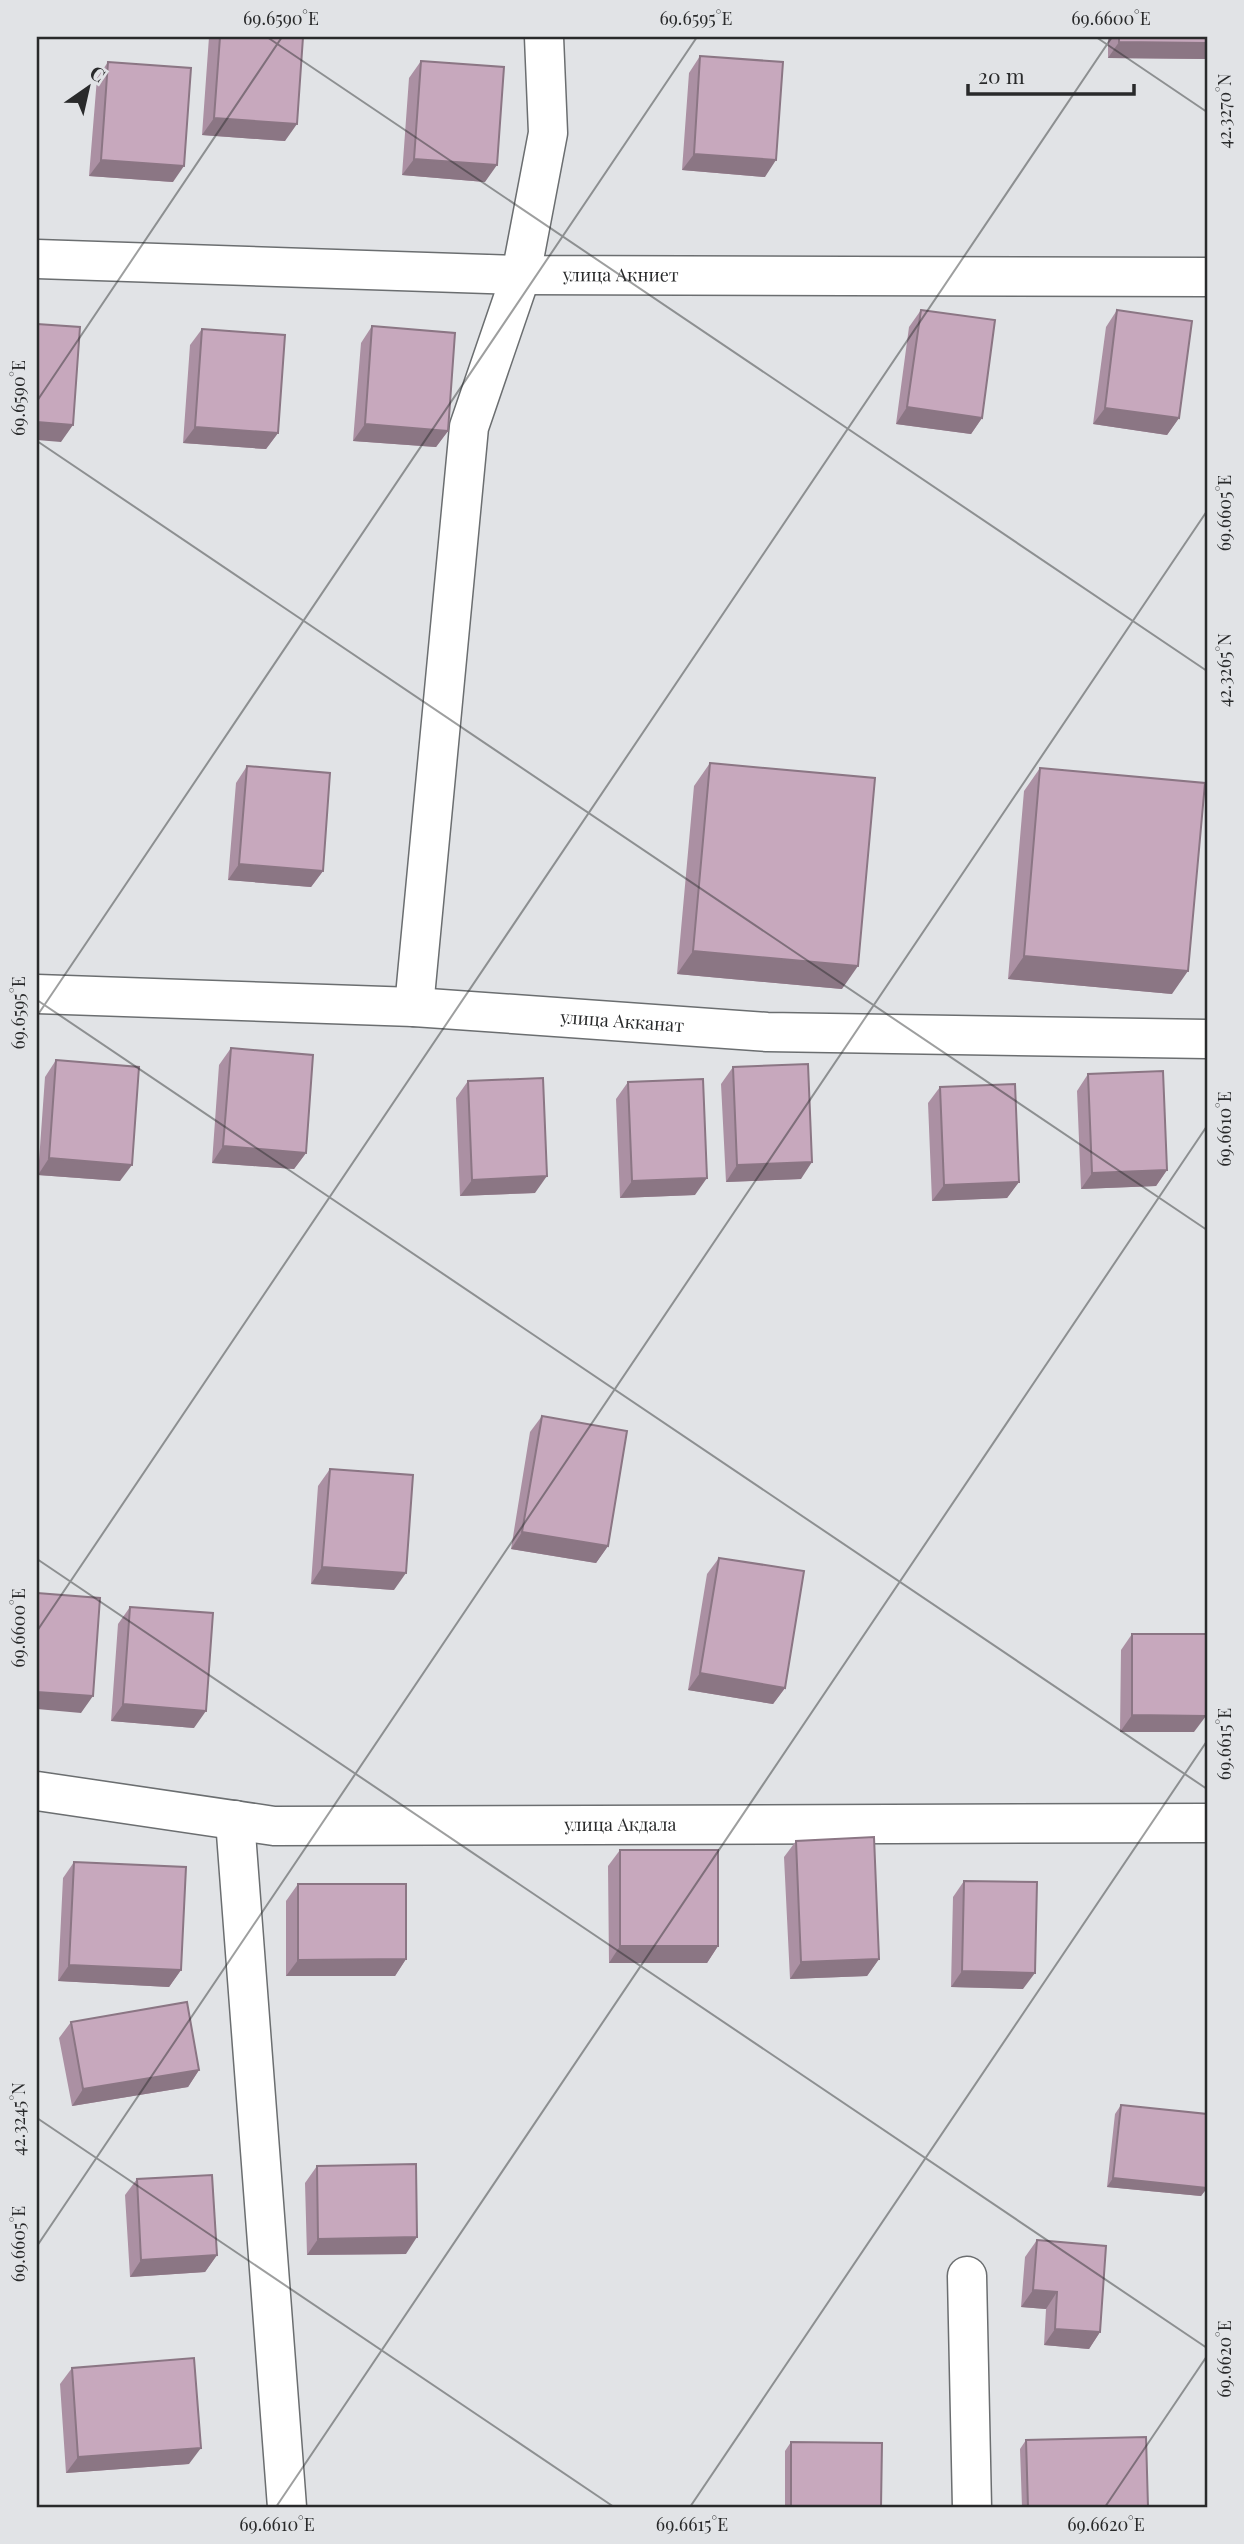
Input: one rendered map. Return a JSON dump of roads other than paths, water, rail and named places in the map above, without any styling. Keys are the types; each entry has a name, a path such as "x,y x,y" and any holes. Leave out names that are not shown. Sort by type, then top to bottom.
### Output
{"street":[{"path":"414,1007 470,427 521,275 548,132 544,37"},
{"name":"улица Акниет","path":"37,259 521,275 1207,277"},
{"name":"улица Акканат","path":"37,993 414,1007 767,1032 1207,1039"},
{"name":"улица Акдала","path":"37,1791 274,1826 1207,1823"},
{"path":"235,1820 287,2507"},
{"path":"967,2276 972,2507"}]}
